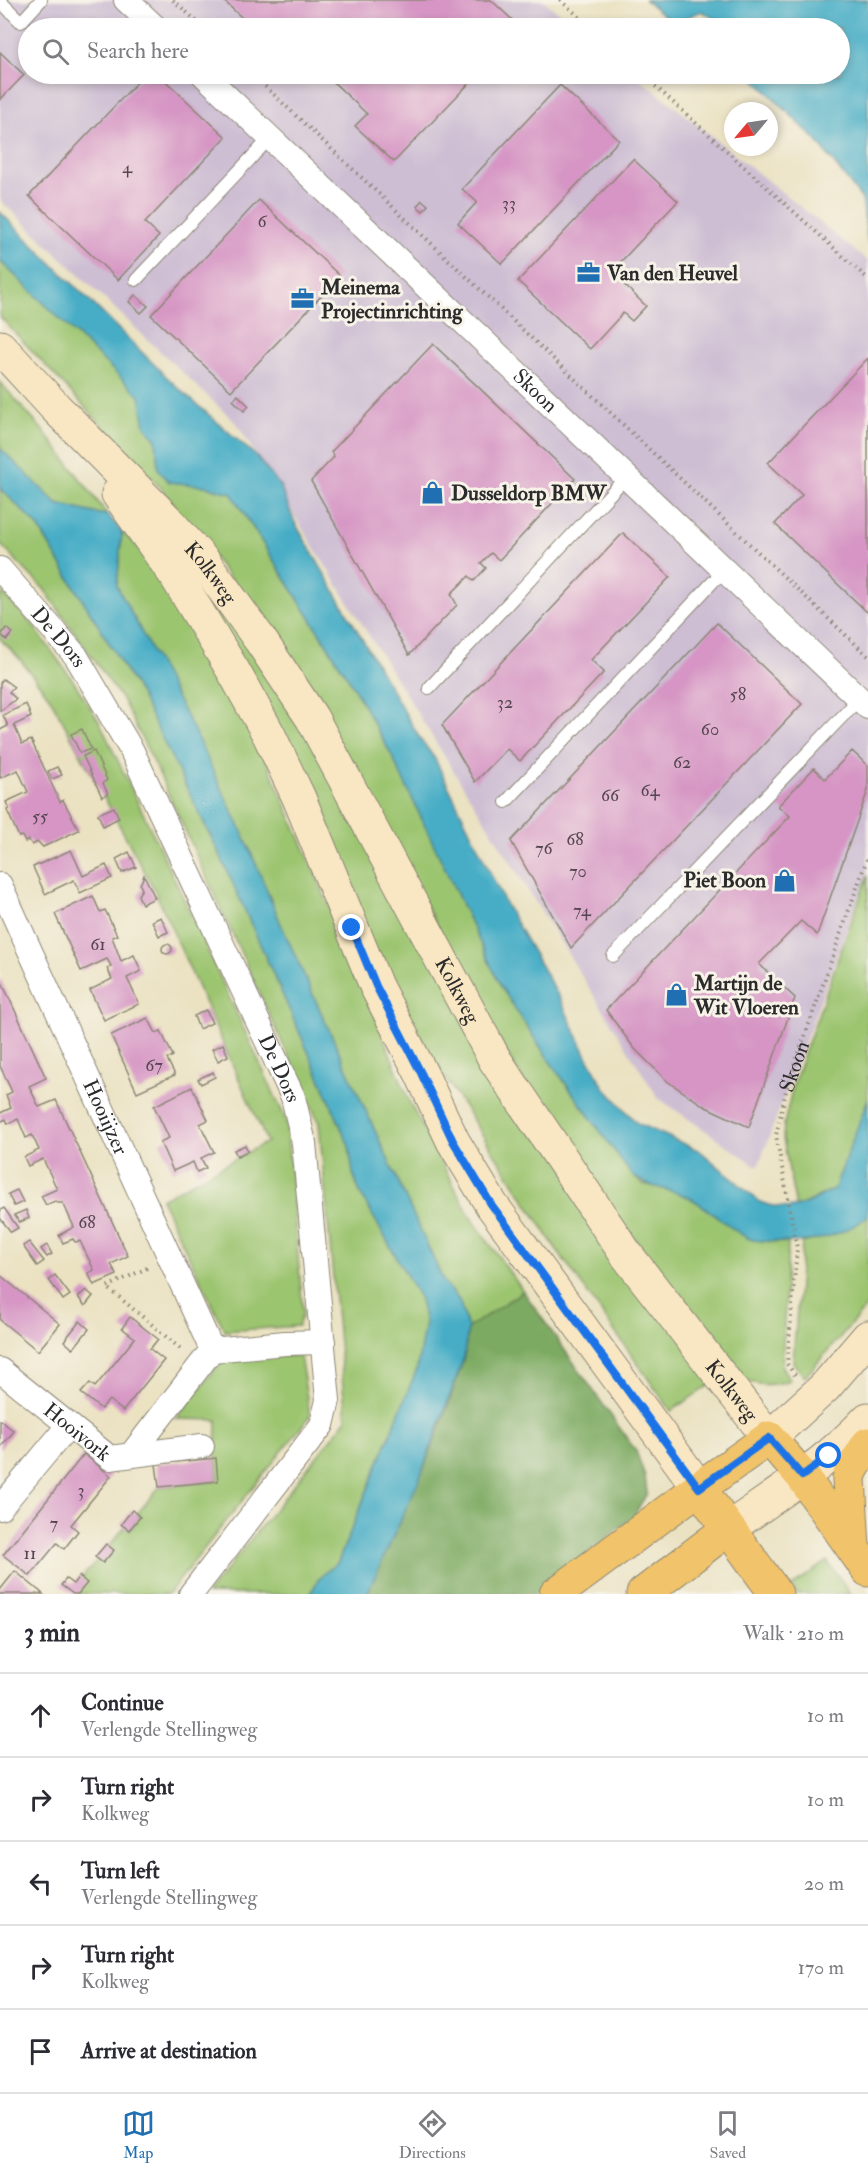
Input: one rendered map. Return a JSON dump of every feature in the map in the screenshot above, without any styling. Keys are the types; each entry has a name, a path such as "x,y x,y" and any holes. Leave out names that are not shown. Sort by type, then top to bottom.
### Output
{"main road":[{"name":"Kolkweg","path":"769,1438 802,1476 861,1560"},
{"path":"556,1594 769,1438"},
{"path":"861,1560 849,1479 851,1471 868,1444"},
{"name":"Kolkweg","path":"699,1488 776,1594"},
{"path":"643,1594 728,1529"}],"street":[{"path":"126,0 145,18"},
{"name":"Skoon","path":"213,84 864,703"},
{"name":"Kolkweg","path":"0,347 204,562 261,641 312,718 495,1060 626,1254 769,1438"},
{"name":"Kolkweg","path":"56,408 176,576 263,724 299,798 376,986 464,1159 491,1204 699,1488"},
{"name":"De Dors","path":"0,569 76,656 132,751 293,1097 304,1143 328,1400 322,1425 190,1594"},
{"name":"Hooiijzer","path":"0,885 169,1258 206,1357"},
{"path":"769,1438 825,1387 868,1337"},
{"path":"131,1455 206,1357 285,1343 323,1342"},
{"name":"Hooivork","path":"0,1370 110,1458 202,1446"},
{"path":"728,1529 849,1440 868,1419"},
{"path":"0,1508 69,1425"}],"lane":[{"path":"25,18 41,0"},
{"path":"0,5 2,3 18,19"},
{"path":"136,280 270,138"},
{"path":"429,688 627,476"},
{"path":"506,802 725,569"},
{"path":"613,956 864,703"}],"path":[{"path":"174,0 193,18"},
{"path":"560,0 581,18"},
{"name":"Skoon","path":"263,84 868,656"},
{"path":"653,84 868,279"},
{"name":"Skoon","path":"797,1248 776,1135 787,1087 868,856"},
{"path":"169,1258 107,1287 206,1357"}],"shaded area":[{"path":"0,0 543,0 566,18 18,18 18,84 647,84 724,146 724,156 737,156 868,261 868,872 758,1167 658,1098 237,424 0,200"}],"green space":[{"path":"0,261 140,396 145,426 156,439 158,469 231,493 350,681 392,756 501,987 551,1063 631,1174 643,1184 678,1192 703,1205 749,1239 788,1243 782,1367 790,1380 776,1384 764,1384 738,1377 534,1104 294,663 161,488 0,317"},
{"path":"0,382 46,434 108,515 57,504 0,448"},
{"path":"0,488 37,525 140,694 221,857 323,1085 349,1146 353,1173 360,1193 420,1299 425,1323 417,1369 338,1562 318,1579 311,1594 207,1594 346,1420 319,1123 157,769 123,701 44,589 0,544"},
{"path":"160,523 302,721 711,1384 671,1411 555,1247 396,997"},
{"path":"122,532 150,558 249,720 346,945 410,1103 470,1216 523,1291 468,1328 459,1300 444,1282 283,929 245,838 192,727 117,586"},
{"path":"0,591 32,624 99,721 286,1120 303,1313 298,1326 225,1331 161,1199 267,1142 154,889 50,698 18,657 0,639"},
{"path":"868,875 868,1099 835,1188 796,1208 783,1138 784,1124 793,1085"},
{"path":"868,1216 868,1305 805,1377 793,1363 802,1243 845,1230"},
{"path":"523,1291 636,1451 645,1476 647,1493 634,1516 536,1594 367,1594 419,1480 447,1408 464,1357 468,1328"},
{"path":"300,1356 310,1416 168,1594 78,1594 81,1578 98,1559 103,1563 113,1550 109,1546 125,1527 130,1530 140,1517 137,1514 159,1487 218,1481 217,1420 176,1419 216,1368 229,1357"},
{"path":"827,1561 851,1594 797,1594 792,1586"}],"water":[{"path":"645,0 868,0 868,243 862,199 816,140 759,84 850,84 850,18 713,18 702,11 685,18 667,18"},
{"path":"0,212 177,387 255,455 280,486 295,523 419,737 435,759 507,907 559,997 604,1087 637,1123 700,1151 760,1202 781,1208 799,1206 835,1188 868,1099 868,1216 845,1230 821,1239 794,1242 755,1240 737,1232 690,1198 652,1186 631,1174 551,1063 501,987 392,756 350,681 231,493 205,486 169,482 158,469 156,439 145,426 140,396 0,261"},
{"path":"0,448 57,504 108,515 122,532 117,586 192,727 245,838 283,929 444,1282 459,1300 468,1328 464,1357 419,1480 367,1594 311,1594 318,1579 338,1562 417,1369 425,1323 420,1299 360,1193 353,1173 349,1146 323,1085 221,857 140,694 37,525 0,488"}],"building":[{"path":"228,0 491,0 510,18 242,18 225,2"},
{"path":"0,52 18,69 18,81 0,100"},
{"path":"135,84 169,84 226,137 145,223 159,236 118,280 29,196"},
{"path":"336,84 468,84 394,162 355,126 367,114"},
{"path":"560,85 619,140 502,264 458,223 477,202 462,189"},
{"path":"633,159 678,201 611,272 646,306 632,321 623,313 590,349 518,281"},
{"path":"259,200 340,276 231,391 151,315"},
{"path":"422,200 428,205 423,211 417,206"},
{"path":"135,295 148,306 141,313 129,302"},
{"path":"433,344 575,479 499,560 491,553 481,563 486,568 474,581 469,576 451,594 457,605 409,655 311,481 334,457 331,452"},
{"path":"868,358 868,613 775,524 802,495 768,463"},
{"path":"238,395 249,406 244,411 233,400"},
{"path":"623,533 670,577 591,660 604,672 520,761 507,749 475,782 442,725"},
{"path":"717,623 802,704 571,948 511,841"},
{"path":"6,628 13,633 7,640 1,635"},
{"path":"3,679 14,687 9,692 16,699 0,711 0,683"},
{"path":"26,704 31,717 14,725 22,744 31,740 60,802 63,800 79,830 43,847 38,842 32,845 29,840 25,842 22,836 19,837 7,810 9,809 6,802 28,792 18,770 0,778 0,730 8,726 3,715"},
{"path":"82,729 91,749 80,753 71,734"},
{"path":"94,751 107,780 103,783 108,794 102,797 83,756"},
{"path":"852,751 868,766 868,790 817,935 801,921 759,964 795,998 749,1127 706,1107 667,1081 634,1048 606,1010 790,816 778,806 814,768 825,779"},
{"path":"57,767 62,775 52,779 48,771"},
{"path":"114,807 119,818 103,826 98,814"},
{"path":"71,850 83,876 106,865 112,878 80,893 74,880 45,894 33,867"},
{"path":"129,852 136,867 122,873 116,859"},
{"path":"144,875 155,898 142,904 138,895 142,889 140,885"},
{"path":"93,896 100,912 105,910 117,935 112,937 121,961 134,955 141,971 127,978 139,1004 104,1020 90,990 112,979 107,968 111,966 107,959 81,971 55,914"},
{"path":"161,917 168,932 159,936 152,921"},
{"path":"167,944 172,949 167,954 162,949"},
{"path":"0,978 46,1078 29,1086 39,1107 56,1100 128,1256 111,1264 117,1275 94,1285 88,1273 94,1270 80,1241 75,1242 73,1239 63,1243 59,1235 74,1227 63,1203 55,1201 46,1205 41,1196 57,1189 43,1159 28,1166 24,1157 39,1150 32,1135 26,1138 18,1119 8,1124 6,1119 0,1122 0,1113 11,1108 6,1095 12,1092 0,1066"},
{"path":"206,1010 212,1023 199,1029 194,1016"},
{"path":"148,1018 156,1033 161,1031 173,1056 167,1059 175,1075 137,1092 111,1035"},
{"path":"223,1044 228,1056 218,1061 212,1049"},
{"path":"213,1072 215,1077 201,1084 198,1079"},
{"path":"192,1087 208,1120 200,1124 214,1152 201,1158 206,1168 197,1172 193,1162 173,1171 160,1142 169,1138 154,1106"},
{"path":"245,1145 248,1151 237,1156 234,1150"},
{"path":"17,1190 23,1202 14,1206 8,1194"},
{"path":"4,1208 18,1228 11,1232 0,1218 0,1211"},
{"path":"26,1210 29,1218 20,1222 14,1215"},
{"path":"29,1242 44,1261 37,1266 23,1246"},
{"path":"47,1245 52,1254 47,1257 41,1249"},
{"path":"0,1275 60,1324 38,1351 0,1320"},
{"path":"55,1275 70,1295 63,1300 49,1280"},
{"path":"86,1290 93,1296 85,1306 78,1297"},
{"path":"130,1317 158,1339 150,1349 164,1360 123,1411 109,1400 101,1409 81,1393 90,1383 95,1387 135,1338 122,1328"},
{"path":"80,1321 89,1329 73,1349 64,1341"},
{"path":"0,1420 14,1431 0,1448"},
{"path":"84,1454 111,1476 71,1525 78,1531 64,1549 57,1543 30,1576 3,1555"},
{"path":"216,1458 218,1481 159,1487 156,1464"},
{"path":"132,1510 140,1517 129,1530 121,1524"},
{"path":"106,1544 114,1550 103,1563 95,1557"},
{"path":"15,1571 43,1594 0,1594 0,1590"},
{"path":"79,1576 87,1583 78,1594 73,1594 61,1585 66,1579 73,1584"}],"place":[{"name":"Van den Heuvel","path":"589,273"},
{"name":"Meinema Projectinrichting","path":"303,299"},
{"name":"Dusseldorp BMW","path":"433,493"},
{"name":"Piet Boon","path":"784,880"},
{"name":"Martijn de Wit Vloeren","path":"676,995"}],"route":[{"path":"352,928 376,986 453,1141 491,1204 699,1488 769,1438 802,1476 829,1456"}]}
